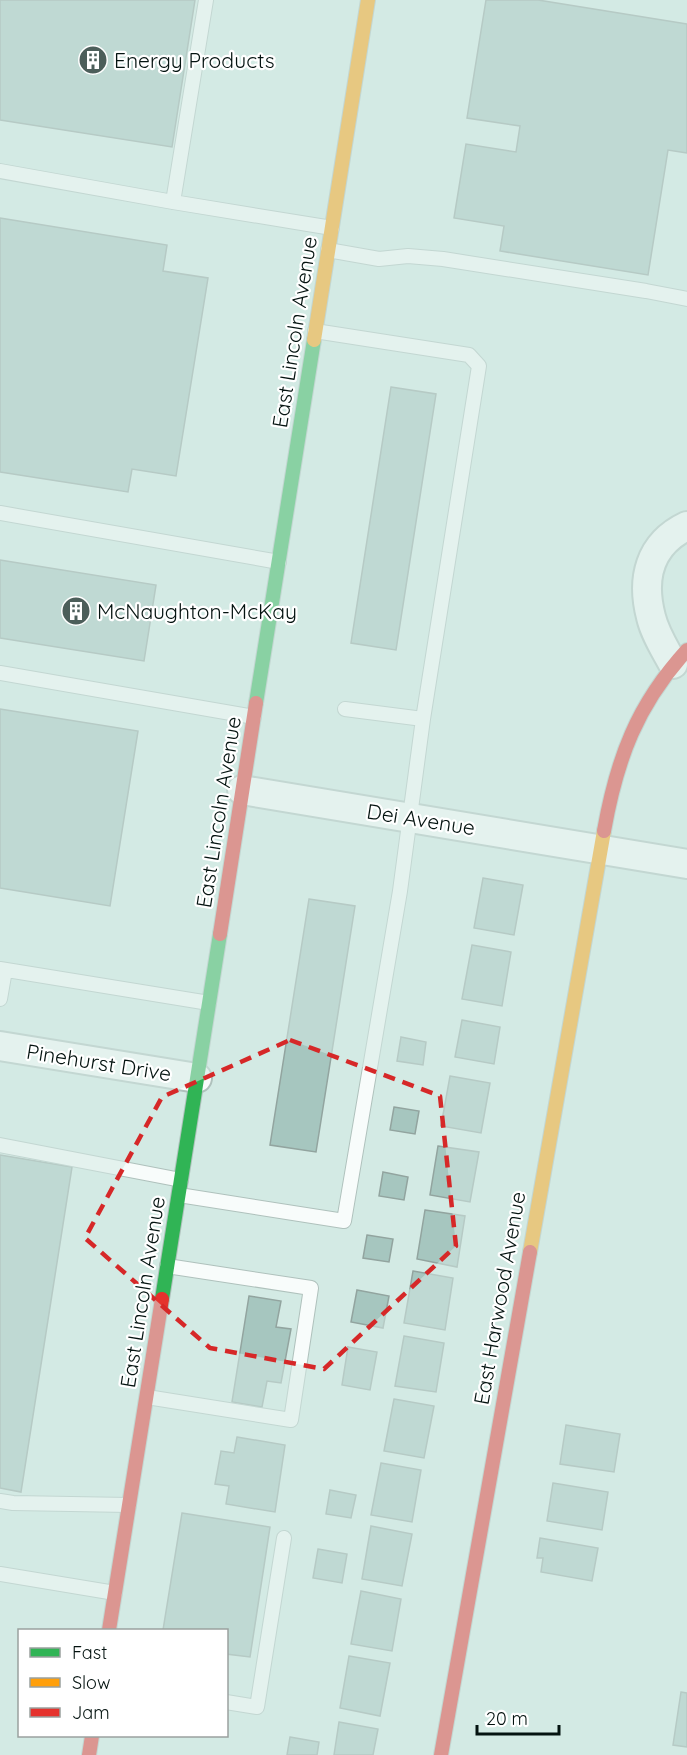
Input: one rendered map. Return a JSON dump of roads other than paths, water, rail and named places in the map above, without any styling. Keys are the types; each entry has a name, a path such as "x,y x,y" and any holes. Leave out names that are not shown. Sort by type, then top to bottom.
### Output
{"street":[{"name":"East Lincoln Avenue","path":"109,1629 368,0"},
{"path":"680,657 651,618 647,596 647,573 657,551 667,537 687,526"},
{"name":"East Harwood Avenue","path":"441,1755 610,790 625,744 642,711 680,657"},
{"name":"Dei Avenue","path":"242,790 687,864"},
{"name":"Pinehurst Drive","path":"0,1046 197,1078"},
{"path":"89,1755 92,1737"}],"lane":[{"path":"173,202 206,0"},
{"path":"0,171 332,228"},
{"path":"328,250 379,259 408,256 443,259 687,299"},
{"path":"178,1195 344,1221 400,891 423,720 479,366 469,355 315,331"},
{"path":"0,513 279,562"},
{"path":"0,673 254,717"},
{"path":"345,709 423,720"},
{"path":"0,999 2,969 209,1003"},
{"path":"0,1145 181,1180"},
{"path":"147,1397 291,1420 311,1288 167,1266"},
{"path":"0,1501 129,1505"},
{"path":"228,1702 257,1707 284,1538"},
{"path":"0,1574 115,1593"}],"place":[{"name":"Energy Products","path":"93,60"},
{"name":"McNaughton-McKay","path":"76,611"}]}
